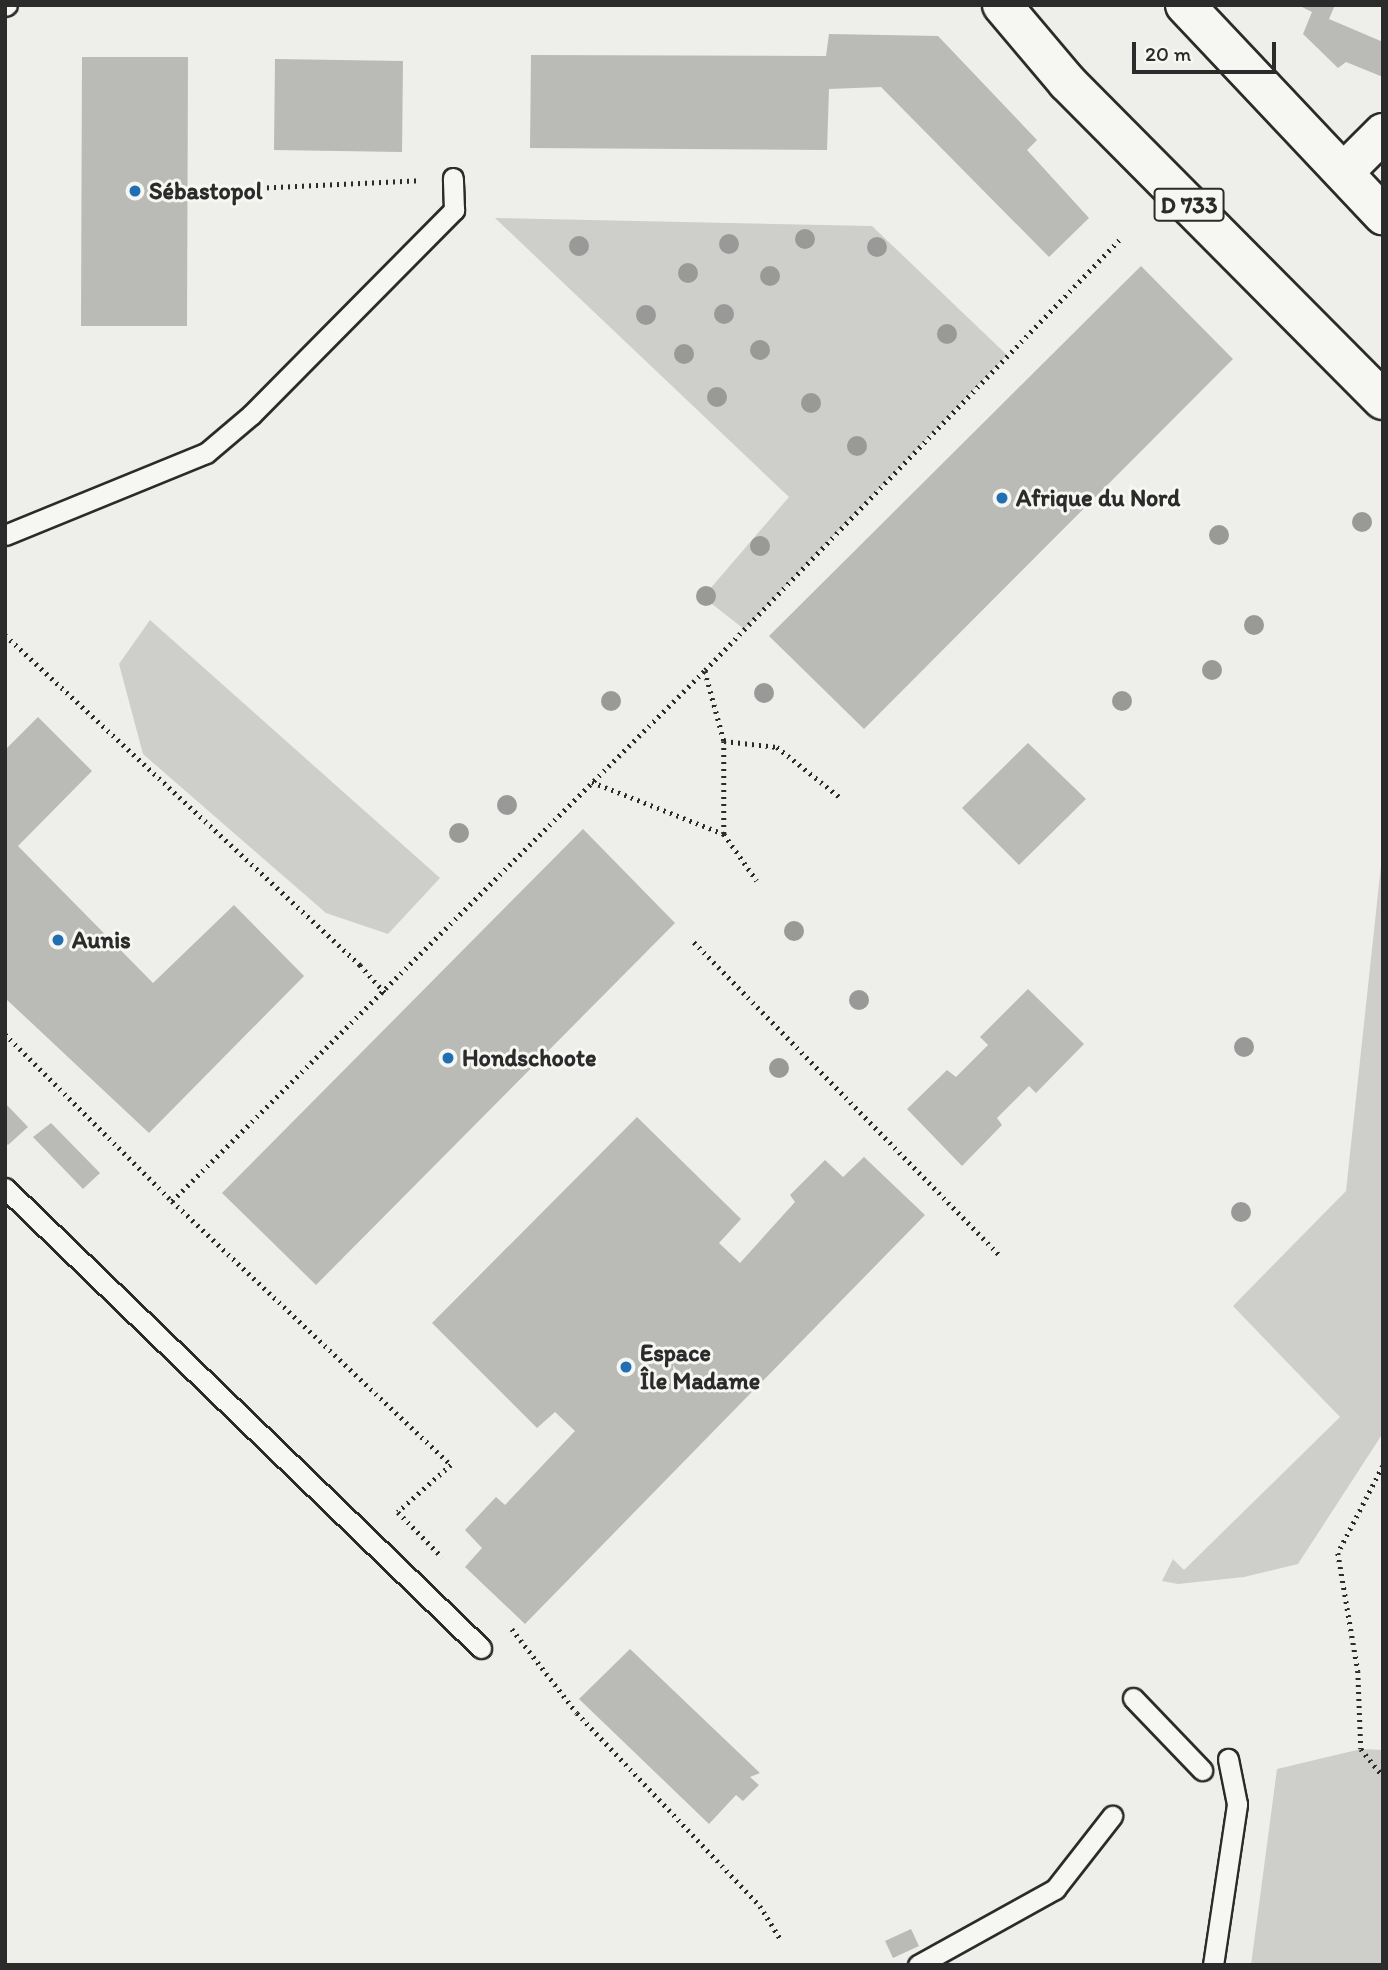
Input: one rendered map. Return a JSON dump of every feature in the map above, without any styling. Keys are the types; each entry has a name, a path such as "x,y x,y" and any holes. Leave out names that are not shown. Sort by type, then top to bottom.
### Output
{"main road":[{"name":"D 733","path":"1002,5 1067,82 1383,400"},
{"path":"1185,5 1383,215"},
{"path":"1344,172 1383,133"}],"lane":[{"path":"5,535 206,453 251,415 453,210 453,178"},
{"path":"5,1188 481,1648"},
{"path":"1133,1698 1202,1770"},
{"path":"1213,1965 1237,1804 1228,1759"},
{"path":"918,1965 1055,1889 1112,1816"}],"path":[{"path":"211,190 453,178"},
{"path":"172,1201 385,993 705,670 1121,237"},
{"path":"5,635 360,965 385,993"},
{"path":"705,670 724,741 724,834"},
{"path":"724,741 777,747 841,798"},
{"path":"592,782 724,834 757,881"},
{"path":"694,942 1001,1257"},
{"path":"5,1034 172,1201 451,1465 398,1512 446,1561"},
{"path":"1383,1465 1338,1553 1358,1671 1361,1749 1383,1776"},
{"path":"503,1620 531,1649 577,1713 760,1906 780,1940"}],"shaded area":[{"path":"495,218 872,226 1007,355 744,629 703,597 789,497"},
{"path":"150,620 440,878 388,934 326,913 143,754 119,664"},
{"path":"1383,847 1383,1433 1298,1564 1244,1577 1178,1584 1162,1581 1173,1559 1184,1570 1340,1417 1233,1306 1346,1191"},
{"path":"1361,1749 1383,1750 1383,1965 1251,1965 1277,1769"}],"building":[{"path":"1298,5 1335,5 1329,19 1383,42 1383,77 1346,62 1338,68 1303,34 1312,12"},
{"path":"829,34 938,36 1037,140 1027,150 1089,218 1049,257 881,87 829,89 827,150 530,148 531,55 826,56"},
{"name":"Sébastopol","path":"82,57 188,57 187,326 81,326"},
{"path":"275,59 403,61 402,152 274,150"},
{"name":"Afrique du Nord","path":"1141,266 1233,359 864,729 769,636"},
{"name":"Aunis","path":"38,717 92,771 18,846 153,983 234,905 304,976 149,1133 5,998 5,750"},
{"path":"1028,743 1086,799 1019,865 962,808"},
{"name":"Hondschoote","path":"583,829 675,923 316,1285 222,1193"},
{"path":"1028,989 1084,1044 1036,1093 1029,1086 997,1118 1002,1125 962,1166 907,1109 947,1070 956,1077 988,1045 980,1037"},
{"path":"5,1103 28,1127 8,1145 5,1142"},
{"name":"Espace Île Madame","path":"637,1117 741,1219 719,1243 740,1263 795,1202 790,1195 825,1160 843,1177 864,1157 925,1215 525,1624 465,1567 482,1548 465,1530 496,1497 505,1505 575,1431 555,1412 537,1428 432,1323"},
{"path":"51,1123 100,1173 83,1189 33,1137"},
{"path":"630,1649 760,1773 750,1777 759,1785 743,1801 736,1795 709,1824 579,1699"},
{"path":"911,1929 919,1946 893,1958 885,1941"}],"place":[{"name":"Sébastopol","path":"135,191"},
{"name":"Afrique du Nord","path":"1002,498"},
{"name":"Aunis","path":"58,940"},
{"name":"Hondschoote","path":"448,1058"},
{"name":"Espace Île Madame","path":"626,1367"}]}
